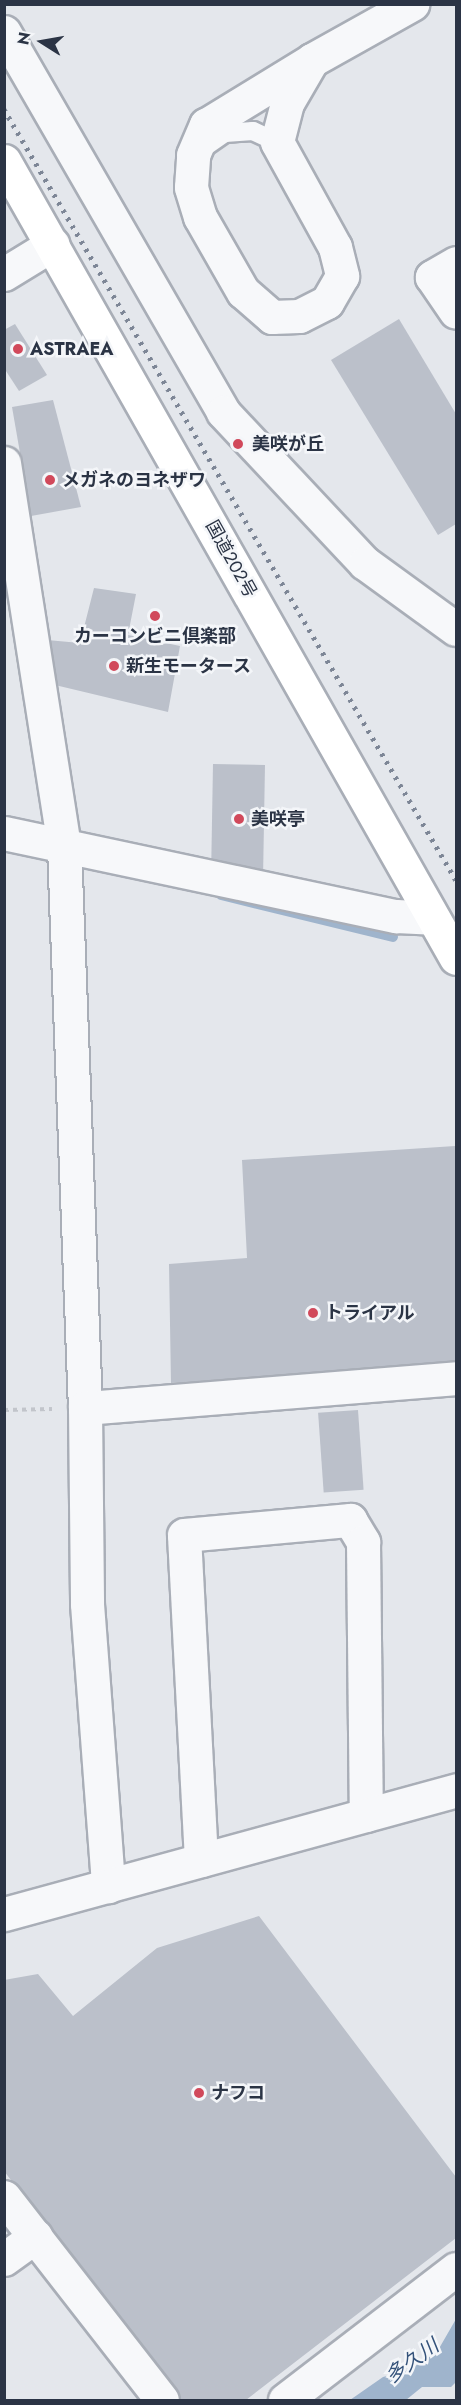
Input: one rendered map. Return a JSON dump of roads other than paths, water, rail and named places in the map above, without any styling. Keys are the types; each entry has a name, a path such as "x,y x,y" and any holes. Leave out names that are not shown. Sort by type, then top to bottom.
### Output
{"highway":[{"name":"国道202号","path":"4,161 456,958"}],"street":[{"path":"312,60 287,103 277,142 335,247 342,276 327,302 299,316 272,317 243,292 200,217 190,187 193,155 206,125 312,60 412,4"},
{"path":"4,32 223,412 365,563 456,629"},
{"path":"4,274 53,244"},
{"path":"456,263 432,277 456,312"},
{"path":"4,463 64,858 85,1408 87,1604 108,1886"},
{"path":"4,833 64,858 396,916 432,918"},
{"path":"85,1408 456,1377"},
{"path":"201,1860 184,1535 350,1520 363,1542 366,1815"},
{"path":"4,1914 456,1790"},
{"path":"4,2197 162,2400"},
{"path":"4,2259 36,2236"},
{"path":"285,2400 456,2269"}],"lane":[{"path":"193,155 225,133 253,131 277,142"}],"water":[{"path":"456,2319 456,2382 451,2387 422,2387 406,2400 350,2400 383,2377 409,2370 437,2352"}],"waterway":[{"path":"221,895 393,937"}],"railway":[{"path":"4,109 456,880"}],"place":[{"name":"ASTRAEA","path":"18,349"},
{"name":"美咲が丘","path":"238,444"},
{"name":"メガネのヨネザワ","path":"50,480"},
{"name":"カーコンビニ倶楽部","path":"155,616"},
{"name":"新生モータース","path":"114,666"},
{"name":"美咲亭","path":"239,819"},
{"name":"トライアル","path":"313,1313"},
{"name":"ナフコ","path":"199,2093"}],"water label":[{"name":"多久川","path":"412,2361"}]}
